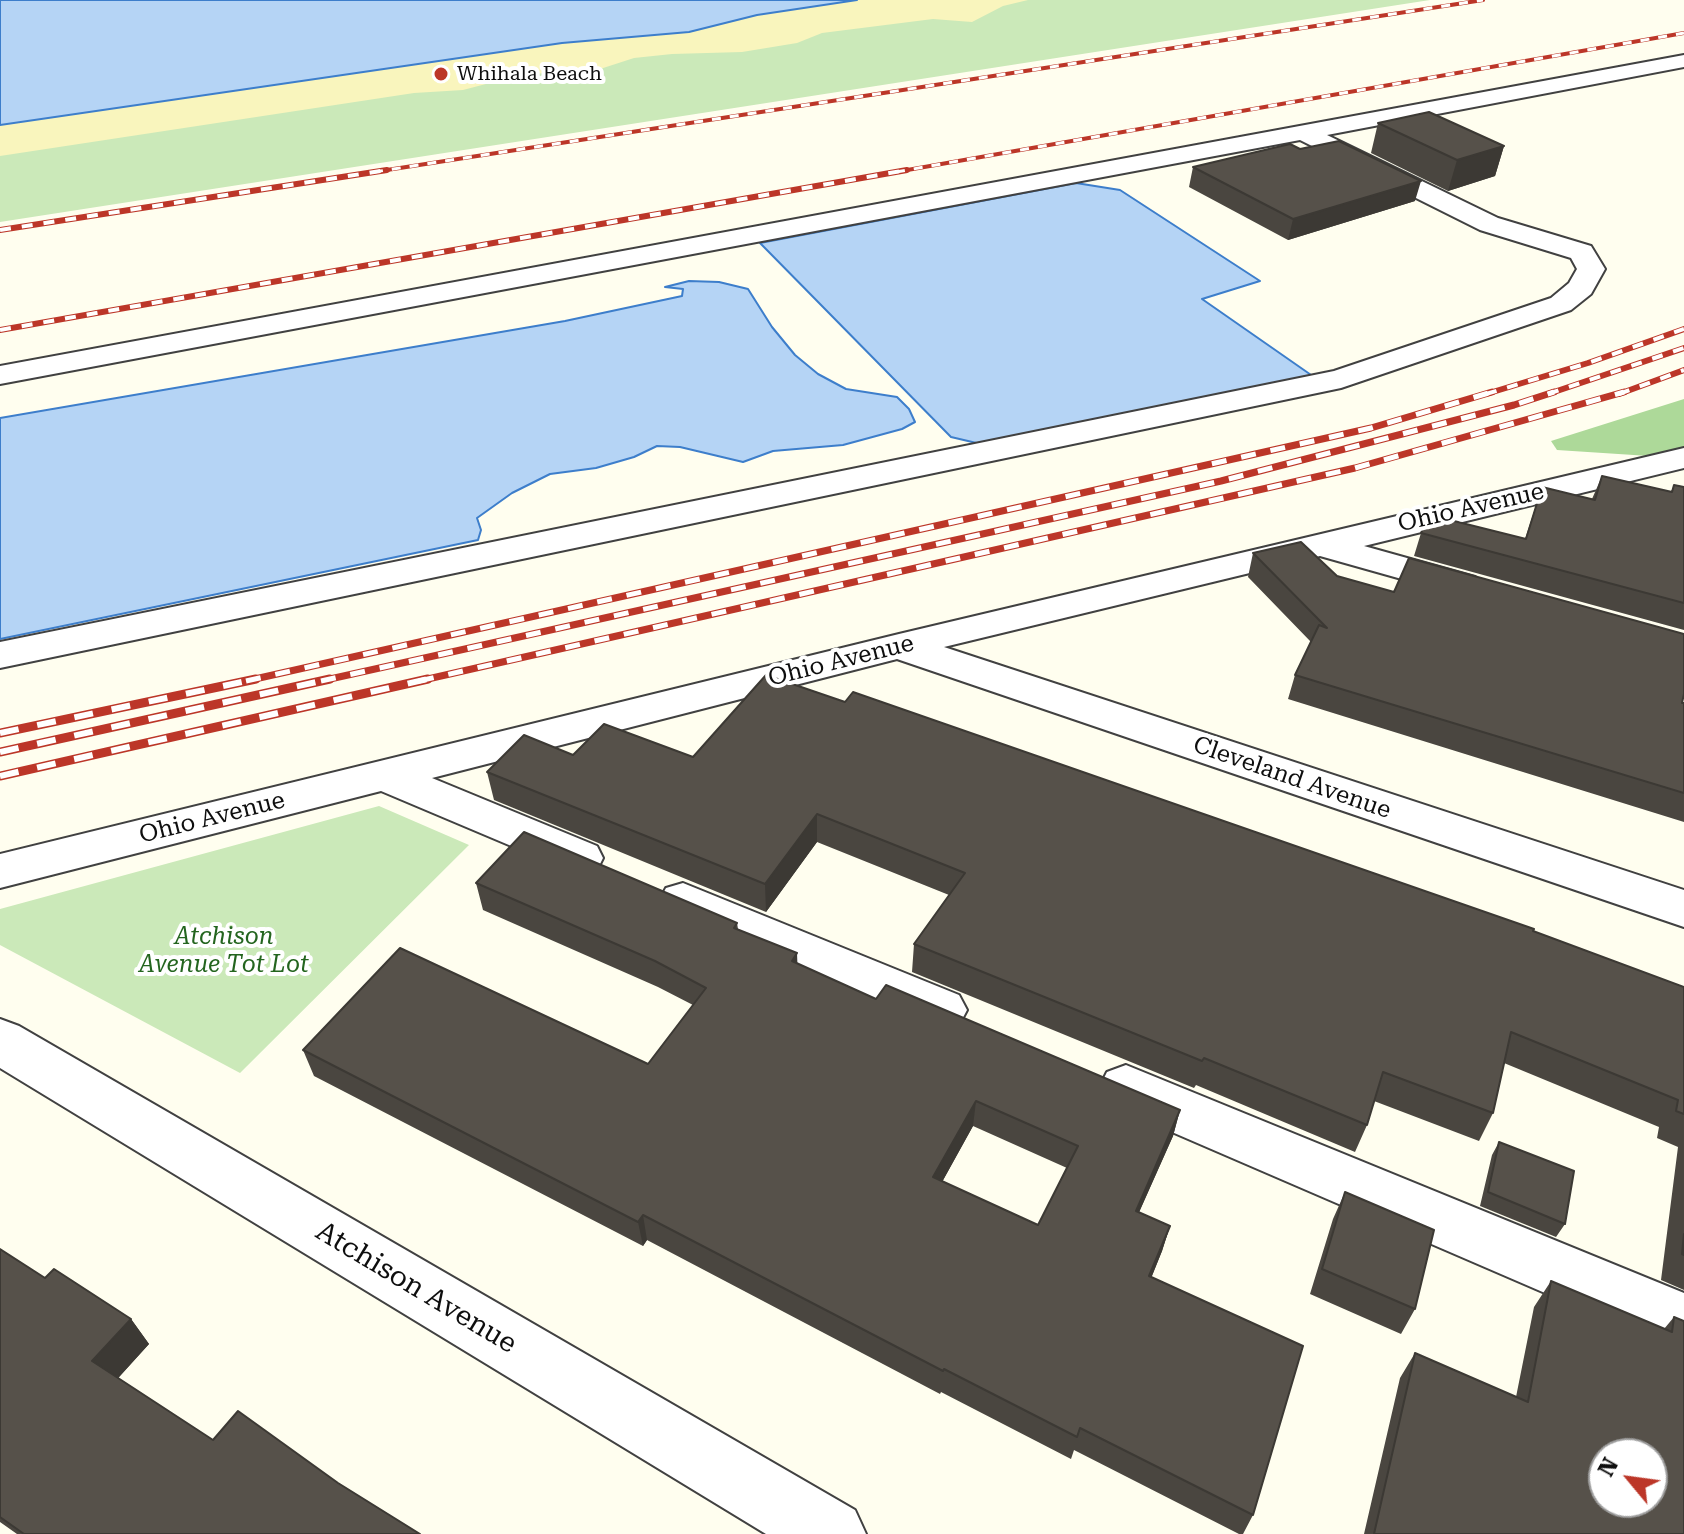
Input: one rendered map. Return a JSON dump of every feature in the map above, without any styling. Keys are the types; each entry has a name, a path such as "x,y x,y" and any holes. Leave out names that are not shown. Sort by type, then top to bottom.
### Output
{"street":[{"path":"0,375 1684,61"},
{"path":"0,655 1341,379 1561,304 1581,288 1591,269 1581,252 1489,224 1303,132"},
{"name":"Ohio Avenue","path":"0,871 899,646 1317,544 1680,461"},
{"path":"1317,544 1501,595"},
{"name":"Cleveland Avenue","path":"899,646 1684,909"},
{"path":"384,775 983,1027"},
{"name":"Atchison Avenue","path":"0,1041 831,1534"},
{"path":"1085,1071 1684,1323"}],"green space":[{"path":"857,0 1430,0 0,222 0,125 689,32"},
{"path":"1684,399 1684,448 1649,456 1557,450 1551,441"},
{"name":"Atchison Avenue Tot Lot","path":"379,806 469,845 240,1073 0,945 0,909"}],"sand":[{"name":"Whihala Beach","path":"857,0 1028,0 1003,6 972,22 933,19 822,33 797,43 742,52 634,58 597,70 569,69 505,79 463,90 414,93 0,156 0,125 562,43 689,32 757,15"}],"water":[{"path":"0,0 857,0 757,15 689,32 562,43 0,125"},
{"path":"1076,183 1120,190 1260,281 1202,299 1314,377 985,445 951,437 760,243"},
{"path":"689,281 719,282 748,289 772,327 795,355 818,374 846,389 897,397 909,409 915,422 902,429 843,445 773,451 743,462 680,447 657,446 634,457 596,468 550,474 512,493 477,518 481,530 478,540 0,639 0,418 565,321 682,296 683,289 665,287"}],"building":[{"path":"1429,112 1504,146 1457,160 1378,123"},
{"path":"1339,141 1421,181 1293,219 1193,167 1290,144 1300,149"},
{"path":"1602,476 1672,492 1674,485 1684,487 1684,603 1421,533 1430,515 1526,539 1542,487 1595,500"},
{"path":"1301,542 1337,576 1394,592 1409,558 1684,634 1684,793 1295,675 1319,625 1327,628 1253,553"},
{"path":"766,675 845,702 853,692 1534,929 1684,987 1684,1114 1676,1111 1678,1100 1511,1032 1493,1113 1383,1072 1367,1125 914,944 965,873 817,814 765,884 487,772 524,735 573,755 604,724 693,757"},
{"path":"524,832 737,923 734,928 797,953 792,961 876,999 886,985 1180,1110 1136,1211 1170,1226 1149,1276 1303,1346 1253,1515 1080,1428 1077,1437 643,1215 638,1222 303,1050 400,948 648,1064 706,988 655,961 476,883","holes":["976,1101 1078,1146 1038,1225 933,1177"]},
{"path":"1499,1142 1574,1171 1565,1224 1488,1192"},
{"path":"1345,1192 1434,1230 1415,1309 1322,1269"},
{"path":"0,1249 45,1278 54,1269 131,1319 92,1361 213,1440 238,1411 338,1483 420,1534 24,1534 0,1517"},
{"path":"1551,1281 1672,1332 1674,1317 1684,1321 1684,1534 1374,1534 1415,1353 1528,1402"}],"railway":[{"path":"374,172 1483,0"},
{"path":"896,172 1684,33"},
{"path":"0,230 387,170"},
{"path":"0,330 907,170"},
{"path":"1486,394 1684,329"},
{"path":"1552,393 1684,348"},
{"path":"1619,394 1684,370"},
{"path":"246,681 1371,428 1492,392"},
{"path":"419,681 1355,468 1624,392"},
{"path":"330,679 1221,481 1552,393"},
{"path":"0,733 256,679"},
{"path":"0,752 330,679"},
{"path":"321,681 330,679"},
{"path":"0,776 428,679"}],"place":[{"name":"Whihala Beach","path":"441,74"}]}
